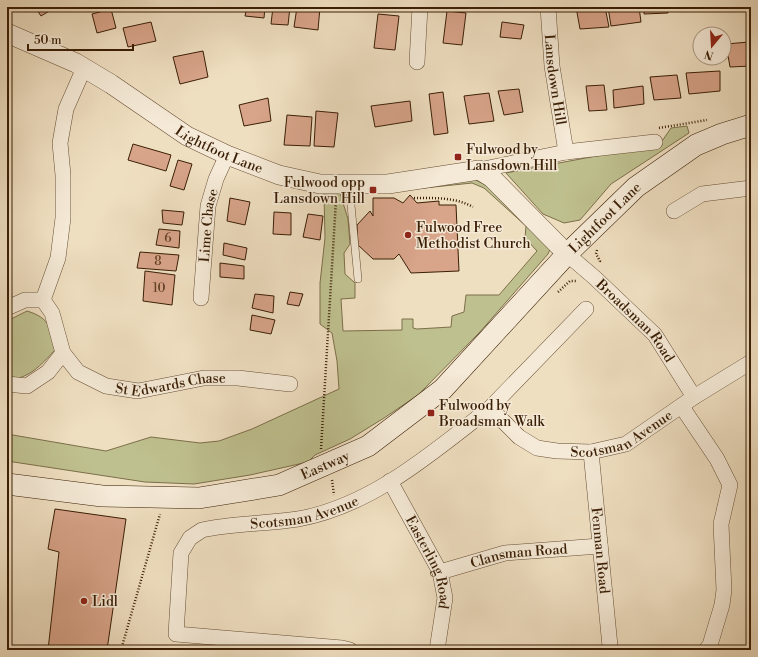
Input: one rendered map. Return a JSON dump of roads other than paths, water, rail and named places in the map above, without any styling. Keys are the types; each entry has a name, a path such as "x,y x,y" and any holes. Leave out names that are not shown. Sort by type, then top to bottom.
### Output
{"main road":[{"name":"Lightfoot Lane","path":"567,254 636,187 696,145 751,125"},
{"name":"Eastway","path":"7,484 102,496 164,498 199,498 279,485 368,446 443,389 567,254"}],"street":[{"path":"417,62 420,7"},
{"name":"Lansdown Hill","path":"548,7 552,66 566,152"},
{"name":"Lightfoot Lane","path":"7,33 84,68 111,84 187,136 227,155 280,174 320,184 388,184 479,170 566,152 655,142"},
{"path":"7,308 25,300 43,300 58,258 63,218 63,175 60,143 66,109 84,68"},
{"name":"Lime Chase","path":"201,298 208,206 216,179 227,155"},
{"name":"Lightfoot Lane","path":"479,170 492,178 567,254"},
{"path":"674,211 702,194 751,188"},
{"name":"Broadsman Road","path":"567,254 606,288 655,335 694,396"},
{"name":"St Edwards Chase","path":"43,300 52,313 63,353 78,372 106,386 138,391 204,378 238,378 290,384"},
{"name":"Scotsman Avenue","path":"350,650 342,648 176,634 181,553 190,538 202,530 207,529 299,519 337,509 408,471 490,408 586,309"},
{"path":"7,384 27,386 48,372 63,353"},
{"name":"Scotsman Avenue","path":"490,408 519,437 536,448 557,451 591,452 626,444 682,406 694,396 751,362"},
{"path":"682,406 717,459 730,485 721,524 724,590 722,605 710,645 706,650"},
{"name":"Fenman Road","path":"591,452 610,646 608,650"},
{"name":"Easterling Road","path":"390,481 440,572 445,598 437,650"},
{"name":"Clansman Road","path":"440,572 505,553 600,546"}],"lane":[{"path":"343,184 358,279"}],"place":[{"name":"Fulwood by Lansdown Hill","path":"458,157"},
{"name":"Fulwood opp Lansdown Hill","path":"373,190"},
{"name":"Fulwood Free Methodist Church","path":"408,235"},
{"name":"Fulwood by Broadsman Walk","path":"431,413"},
{"name":"Lidl","path":"84,601"}]}
